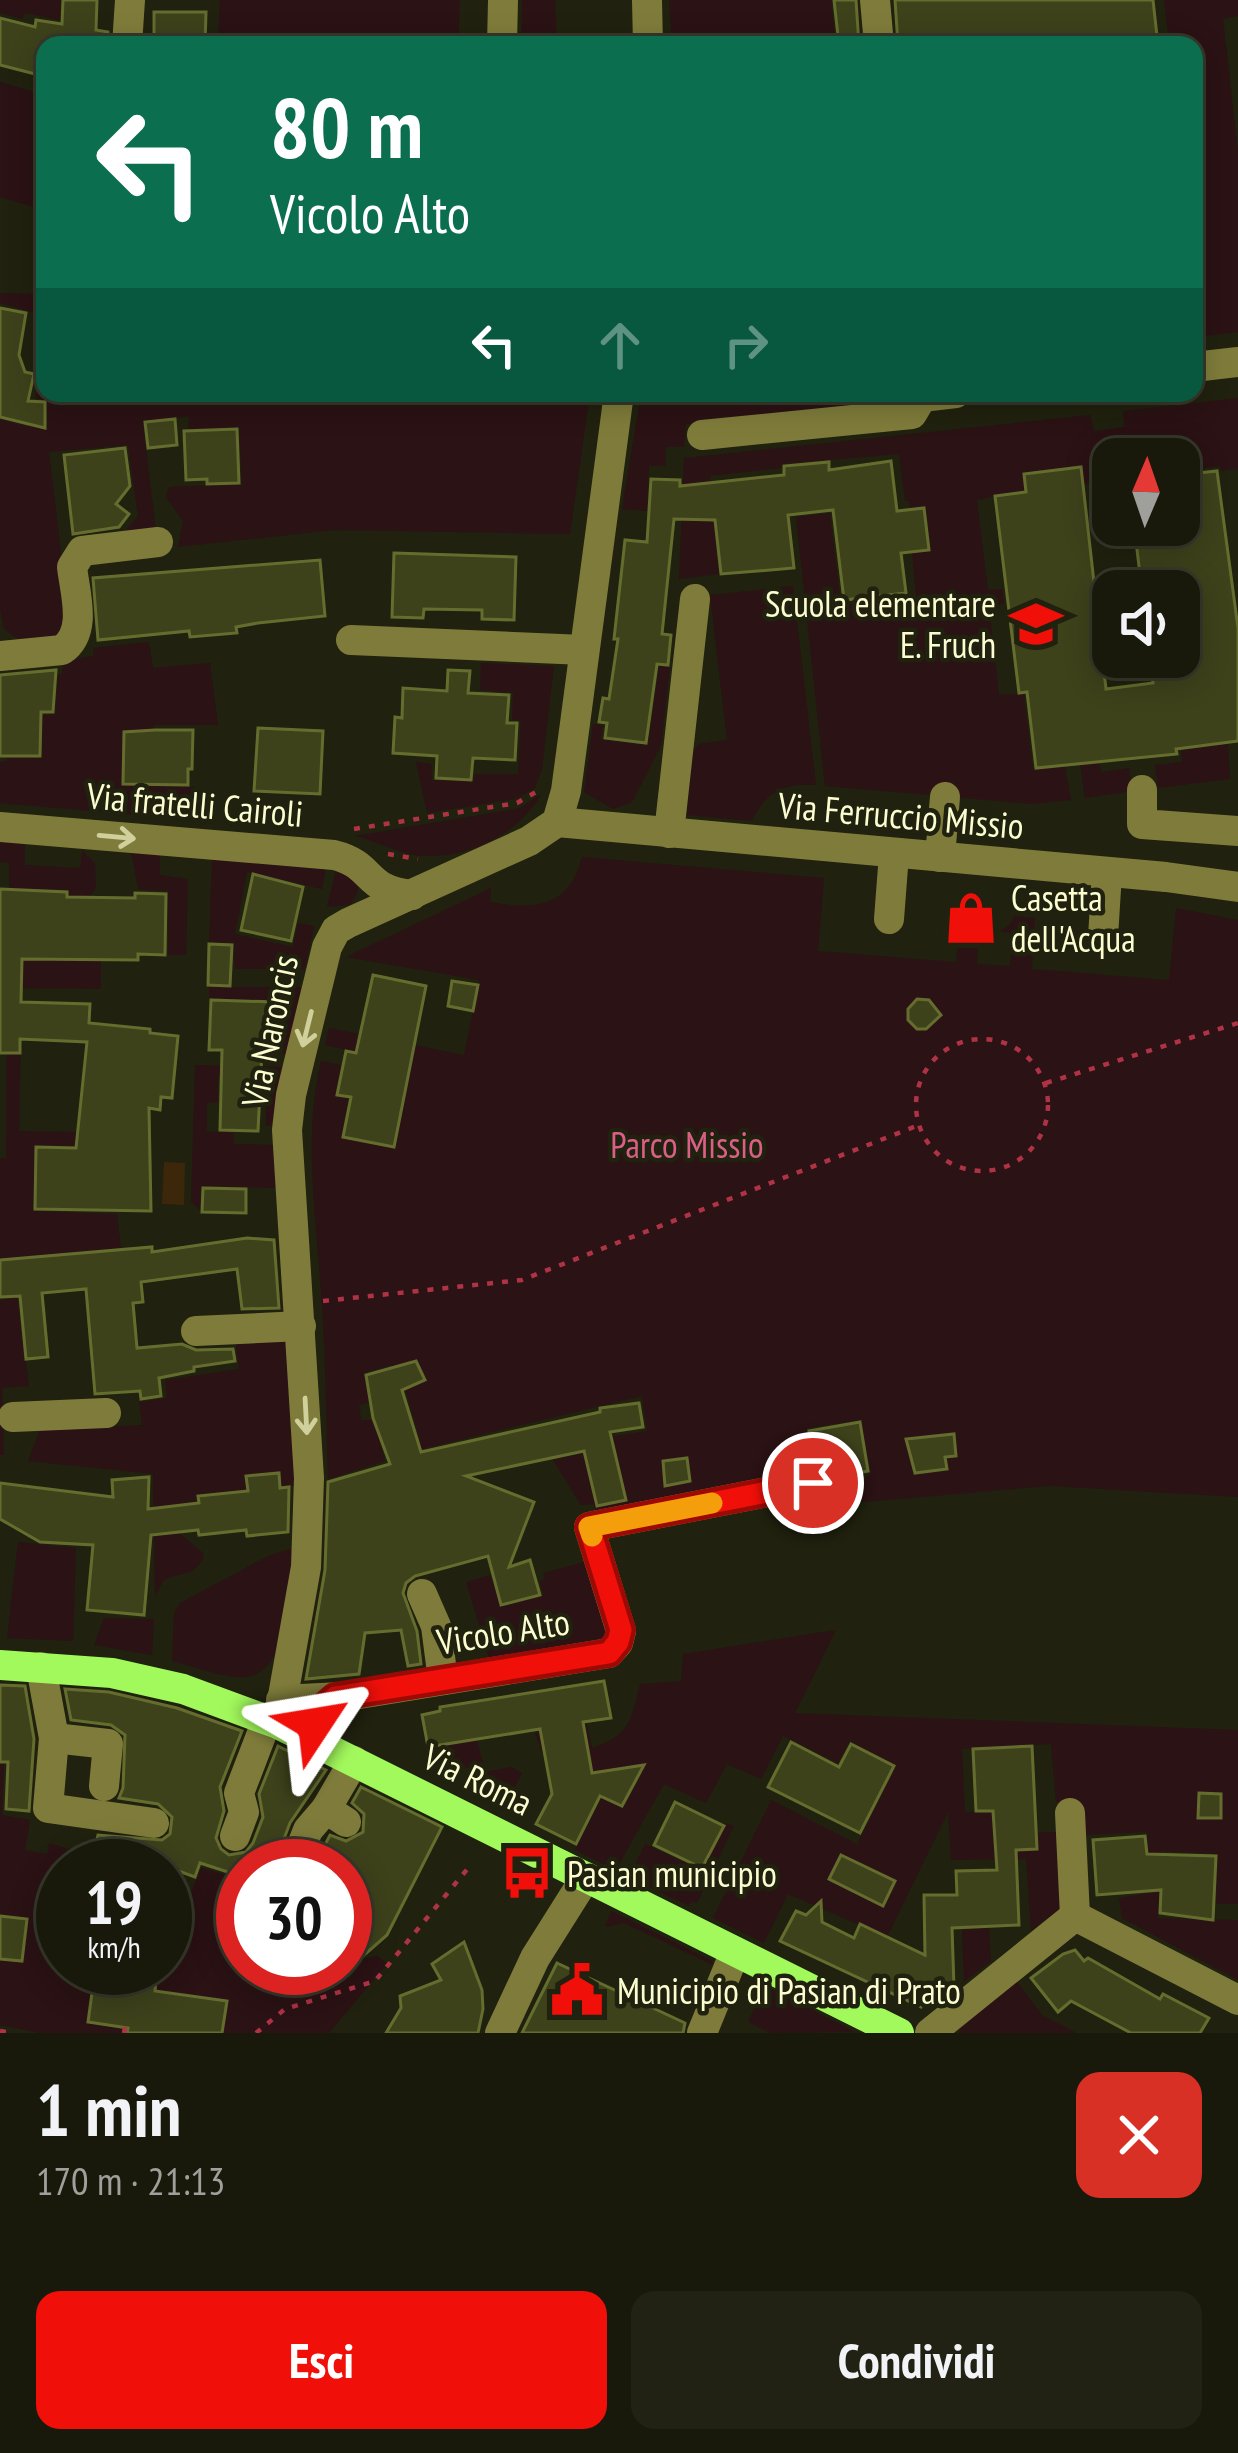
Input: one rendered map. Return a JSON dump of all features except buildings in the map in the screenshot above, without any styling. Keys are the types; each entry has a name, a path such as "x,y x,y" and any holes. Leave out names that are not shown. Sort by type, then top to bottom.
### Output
{"main road":[{"name":"Via Roma","path":"0,1665 112,1673 270,1707 318,1744 899,2033"}],"street":[{"path":"128,36 130,0"},
{"path":"502,36 503,0"},
{"path":"646,0 648,36"},
{"path":"875,0 878,36"},
{"path":"1203,366 1238,362"},
{"path":"348,922 529,841 557,822 566,791 618,402"},
{"path":"702,435 912,414 918,402"},
{"path":"0,656 62,650 70,645 78,619 72,567 82,551 158,542"},
{"path":"669,833 695,599"},
{"path":"351,640 584,650"},
{"path":"1142,790 1142,824 1238,831"},
{"path":"940,857 945,797"},
{"name":"Via Ferruccio Missio","path":"557,822 1238,887"},
{"name":"Via fratelli Cairoli","path":"0,827 334,855 351,859 388,892 412,895"},
{"path":"889,919 894,854"},
{"path":"1103,938 1107,872"},
{"path":"348,922 371,897 372,882"},
{"name":"Via Naroncis","path":"235,1836 244,1812 239,1792 270,1707 306,1567 309,1459 288,1163 291,1095 327,947 336,930 348,922"},
{"path":"196,1331 300,1315"},
{"path":"13,1417 106,1413"},
{"name":"Vicolo Alto","path":"270,1707 609,1653 621,1630 589,1527 813,1483"},
{"path":"422,1594 436,1626 443,1680"},
{"path":"41,1667 54,1738 48,1808 154,1823"},
{"path":"318,1744 318,1712 335,1697"},
{"path":"54,1738 108,1744 104,1786"},
{"path":"304,1839 308,1830 336,1815 354,1761"},
{"path":"1070,1813 1075,1916"},
{"path":"500,2033 586,1876"},
{"path":"1075,1916 1238,2000"},
{"path":"930,2033 1075,1916"},
{"path":"702,2033 735,1952"}],"path":[{"path":"372,851 425,860"},
{"path":"1046,1083 1238,1023"},
{"path":"967,1040 1010,1044 1027,1055 1046,1083 1049,1106 1040,1138 1031,1151 1006,1167 973,1171 957,1166 931,1148 919,1125 916,1102 929,1065 945,1050 967,1040"},
{"path":"300,1315 522,1280 919,1125"},
{"path":"256,2033 285,2009 375,1981 469,1868"},
{"path":"0,2031 12,2033"}],"green space":[{"path":"0,0 61,0 60,20 0,13"},
{"path":"220,0 460,0 458,36 218,36"},
{"path":"522,0 555,0 557,36 521,36"},
{"path":"669,0 831,0 835,36 671,36"},
{"path":"1164,0 1238,0 1238,16 1223,19 1238,152 1238,332 1205,336 1203,320 1203,36 1168,36"},
{"path":"0,82 36,92 36,208 0,197"},
{"path":"0,293 36,294 36,313 0,303"},
{"path":"1238,398 1238,469 1200,469 1200,438 1092,438 1092,484 1077,484 1073,467 1023,472 1024,490 977,500 988,590 1002,589 1004,603 989,607 999,694 1024,694 1033,769 1065,766 1071,800 1032,804 825,786 796,517 830,513 841,605 916,596 912,553 931,550 926,507 910,508 905,501 899,454 710,476 719,574 679,579 684,458 1090,415 1094,431 1124,427 1123,411"},
{"path":"47,402 589,402 570,534 334,530 178,547 183,521 166,497 169,487 242,484 239,427 188,429 189,416 143,424 156,531 122,535 138,516 128,445 49,452 69,620 67,631 29,647 4,629 0,609 0,419 25,426 47,423"},
{"path":"640,402 883,402 686,424 684,447 666,447 665,466 649,466 647,511 622,509"},
{"path":"793,586 816,785 777,791 763,802 752,821 687,815 692,751 699,744 727,740 710,595"},
{"path":"149,642 153,668 210,663 218,725 123,730 121,785 195,787 194,820 0,803 0,762 7,761 9,710 23,710 22,758 41,758 42,715 55,714 58,674 62,674 64,660 94,656 93,648"},
{"path":"481,663 554,666 542,769 535,788 515,799 427,813 416,762 431,764 432,780 473,781 475,774 518,774 521,721 512,720 513,693 480,690"},
{"path":"659,666 670,667 661,746 632,802 613,809 584,792 593,724 603,725 601,739 648,745"},
{"path":"1228,744 1230,779 1158,788 1155,765 1182,762 1181,750"},
{"path":"1099,762 1101,772 1129,768 1132,791 1085,798 1080,764"},
{"path":"541,794 503,834 448,855 410,854 355,836 520,808"},
{"path":"0,841 25,843 25,865 80,868 82,850 95,863 96,888 90,896 35,889 34,954 101,961 101,989 22,988 19,1131 123,1133 123,1147 35,1145 33,1211 117,1214 121,1248 0,1259 7,999 0,986 22,987 23,937 10,935 9,863 0,862"},
{"path":"131,852 160,855 160,875 188,879 186,955 168,955 168,891 138,889"},
{"name":"Parco Missio","path":"582,857 824,878 818,951 956,962 961,913 981,914 992,930 979,931 977,964 1010,966 1013,934 1000,931 1014,916 1035,918 1032,969 1169,980 1176,908 1238,920 1238,1497 1049,1486 840,1504 871,1473 860,1420 807,1428 815,1475 597,1515 594,1504 581,1505 553,1460 609,1447 607,1437 647,1431 642,1396 422,1449 404,1385 391,1365 364,1373 369,1403 359,1405 361,1420 374,1420 385,1461 328,1479 312,1147 321,1061 341,1065 335,1096 348,1099 341,1138 395,1149 412,1064 325,1045 329,1028 464,1055 479,980 346,957 491,888 490,902 522,906 548,902 568,887"},
{"path":"212,859 326,868 322,889 247,872 235,934 293,947 298,923 314,926 305,969 235,969 233,943 209,942"},
{"path":"337,866 358,883 358,892 350,905 327,907"},
{"path":"209,987 301,987 287,1054 273,1052 277,1001 209,998"},
{"path":"195,1065 284,1067 271,1126 266,1126 265,1078 218,1077 218,1102 207,1103 207,1131 234,1133 234,1144 273,1145 277,1188 201,1186 200,1210 191,1202"},
{"path":"17,1298 29,1386 2,1388 4,1455 0,1455 0,1300"},
{"path":"277,1336 288,1344 299,1485 281,1487 279,1472 246,1475 247,1490 198,1494 198,1501 177,1504 179,1533 204,1554 193,1570 163,1581 155,1596 153,1474 28,1461 40,1430 142,1425 139,1402 167,1398 165,1380 239,1369 235,1339"},
{"path":"18,1542 76,1548 73,1641 7,1638"},
{"path":"300,1546 281,1642 261,1671 246,1677 228,1676 172,1661 174,1613 180,1603 270,1555"},
{"path":"588,1561 611,1637 489,1658 466,1582 491,1575 501,1607 543,1595 543,1573"},
{"path":"104,1618 154,1619 152,1655 94,1645"},
{"path":"836,1630 795,1713 1238,1730 1238,1904 1216,1904 1218,1854 1161,1851 1158,1918 1238,1920 1238,1980 1122,1918 1119,1898 1151,1893 1147,1832 1082,1835 1080,1802 1056,1802 1051,1744 962,1749 965,1812 1028,1810 1030,1833 1058,1832 1062,1907 1031,1931 1026,1859 951,1860 948,1812 887,1937 788,1894 764,1943 713,1918 771,1800 857,1844 896,1766 850,1741 838,1763 783,1736 761,1779 727,1764 706,1803 664,1784 618,1866 609,1867 575,1850 601,1798 623,1808 645,1765 593,1773 589,1752 545,1760 535,1733 587,1724 592,1748 622,1732 640,1684 681,1681 683,1654"},
{"path":"477,1740 485,1772 511,1767 522,1773 506,1805 468,1787 476,1771 430,1752 429,1747"},
{"path":"0,1746 5,1746 2,1815 30,1820 25,1850 36,1852 36,1995 91,1995 87,2022 123,2028 122,2033 41,2033 0,2025"},
{"path":"727,1823 734,1826 697,1903 692,1901 689,1906 629,1877 645,1844 702,1871"},
{"path":"201,1868 216,1872 216,1995 361,1995 329,2033 223,2033 227,2001 184,1995 192,1995 192,1889"},
{"path":"611,1911 713,1965 624,1923 605,1927"},
{"path":"989,1928 991,1961 964,1982 962,1930"},
{"path":"372,1957 387,1964 372,1982"},
{"path":"1017,1982 1043,2016 1077,2033 959,2033 963,2022"},
{"path":"765,1986 855,2032 770,2033 748,2022"}],"shaded area":[{"path":"164,1162 185,1163 184,1205 162,1204"}],"slow traffic":[{"path":"592,1536 589,1527 712,1503"}],"place":[{"name":"Scuola elementare E. Fruch","path":"1036,624"},
{"name":"Casetta dell'Acqua","path":"971,918"},
{"name":"Pasian municipio","path":"527,1873"},
{"name":"Municipio di Pasian di Prato","path":"577,1990"}],"route":[{"path":"315,1724 318,1712 335,1697 609,1653 621,1630 589,1527 813,1483"}]}
